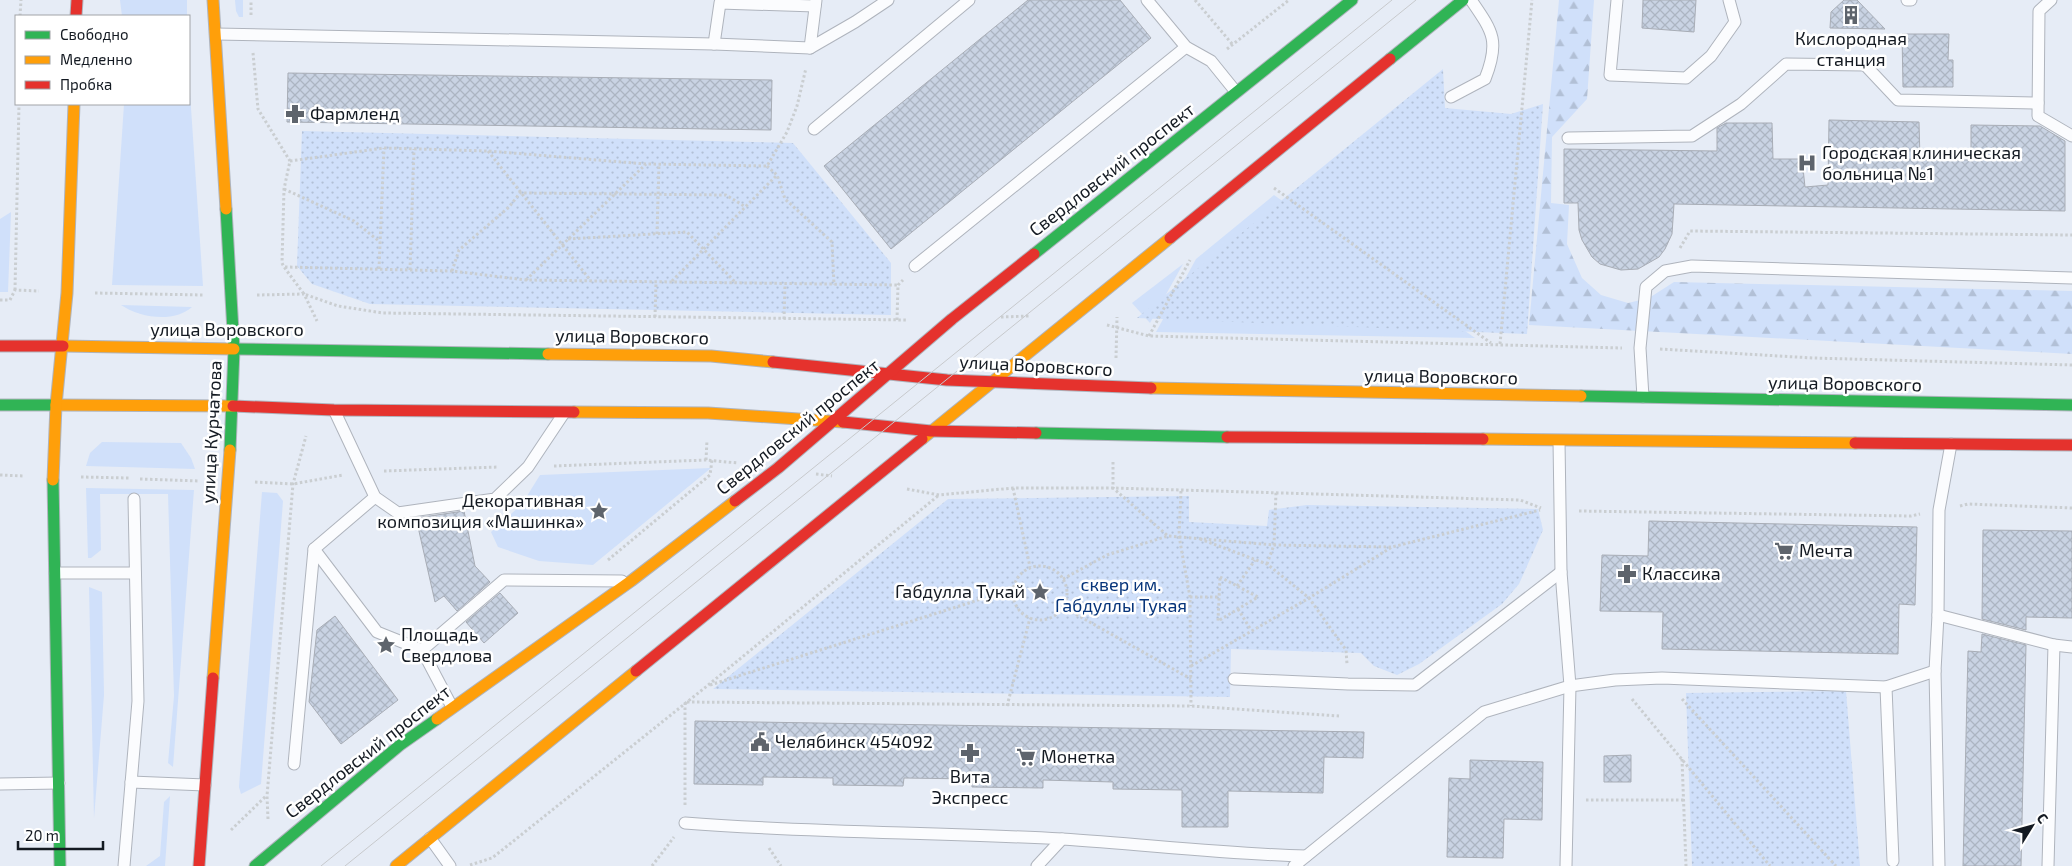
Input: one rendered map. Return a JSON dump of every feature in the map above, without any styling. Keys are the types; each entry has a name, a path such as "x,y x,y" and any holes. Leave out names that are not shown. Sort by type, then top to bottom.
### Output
{"main road":[{"path":"76,15 77,0"},
{"name":"улица Курчатова","path":"199,866 228,482 233,406 234,349 213,0"},
{"name":"Свердловский проспект","path":"255,866 400,745 631,581 778,468 952,319 1238,93 1352,0"},
{"path":"396,866 991,381 1463,0"},
{"path":"60,866 53,476 56,405 67,292 74,105"},
{"name":"улица Воровского","path":"0,346 711,356 890,374 1116,387 2072,405"},
{"path":"0,405 233,406 313,410 708,413 931,431 1114,435 2072,445"}],"lane":[{"path":"214,34 714,44 810,48 888,0"},
{"path":"814,128 969,0"},
{"path":"1147,0 1186,47 1212,62 1238,93"},
{"path":"1451,97 1485,79 1493,58 1493,36 1471,0"},
{"path":"1617,0 1610,75 1686,78 1711,56 1735,22 1729,0"},
{"path":"2051,0 2039,11 2038,116 2072,136"},
{"path":"714,44 720,3 816,3 810,48"},
{"path":"915,266 1186,47"},
{"path":"1568,138 1692,136 1741,104 1786,64 1865,65 1898,100 2038,103"},
{"path":"1643,398 1640,348 1646,287 1666,271 1692,266 2072,278"},
{"path":"334,410 375,497 398,513 495,499 528,466 564,412"},
{"path":"1559,441 1561,572 1570,686 1566,866"},
{"path":"1939,866 1935,671 1938,615 1939,510 1950,444"},
{"path":"294,764 314,549 375,497"},
{"path":"124,866 138,701 134,499"},
{"path":"314,549 376,632 422,650 452,707"},
{"path":"1234,680 1415,685 1561,572"},
{"path":"55,573 135,573"},
{"path":"422,650 504,580 631,581"},
{"path":"1938,615 2054,646 2072,647"},
{"path":"2048,866 2054,646"},
{"path":"1294,866 1484,712 1570,686 1615,680 1662,678 1886,687 1935,671"},
{"path":"1886,687 1893,861"},
{"path":"131,782 205,785"},
{"path":"0,784 59,783"},
{"path":"685,823 756,828 1062,839 1267,856 1306,856"},
{"path":"430,838 450,866"},
{"path":"1037,866 1062,839"}],"path":[{"path":"20,15 21,0"},
{"path":"1195,0 1233,45"},
{"path":"1212,62 1289,0"},
{"path":"1500,344 1532,0"},
{"path":"767,166 787,132 797,106 810,48"},
{"path":"0,300 10,300 15,290 19,105"},
{"path":"380,269 384,148"},
{"path":"290,161 384,148 488,151 646,164 767,166 777,175 785,199 832,242 834,285"},
{"path":"410,270 414,149"},
{"path":"488,151 592,281"},
{"path":"526,280 646,164"},
{"path":"657,234 660,164"},
{"path":"672,282 744,206 777,175"},
{"path":"1279,180 1272,186 1491,343"},
{"path":"284,189 354,221 380,242"},
{"path":"520,193 658,196 726,195 744,206"},
{"path":"452,271 459,250 508,207 520,193"},
{"path":"1666,271 1690,231 2072,235"},
{"path":"568,239 687,232 737,284"},
{"path":"1149,336 1194,253"},
{"path":"284,266 452,271 526,280 737,284 898,284 897,320"},
{"path":"655,317 656,282"},
{"path":"784,319 785,284"},
{"path":"15,290 231,296 304,294 318,324 313,349"},
{"path":"1116,387 1117,310"},
{"path":"270,852 267,796 293,484 313,410"},
{"path":"1112,488 1114,435"},
{"path":"0,475 293,484 362,471 712,460 740,464"},
{"path":"582,581 710,475 712,460"},
{"path":"814,474 836,477"},
{"path":"904,488 939,495 1014,488 1112,488 1520,500 1543,509 1392,547 1274,545 1168,536 1107,555 1063,579"},
{"path":"1014,488 1030,567"},
{"path":"1112,488 1168,536"},
{"path":"1181,491 1179,536 1190,598 1191,706"},
{"path":"1267,564 1274,545 1276,492"},
{"path":"468,866 492,858 684,702 707,686 939,495"},
{"path":"1561,510 1911,516 1968,504 2072,508"},
{"path":"1194,537 1267,564 1309,598 1346,650 1348,684"},
{"path":"1191,666 1309,598 1392,547"},
{"path":"1237,586 1255,560"},
{"path":"1041,565 1049,567 1059,573 1063,579 1067,593 1063,607 1057,614 1039,620 1030,618 1016,607 1013,589 1018,576 1030,567 1041,565"},
{"path":"1220,577 1258,597 1218,621 1219,597 1220,577"},
{"path":"707,686 1013,589"},
{"path":"1190,598 1219,597"},
{"path":"1063,607 1191,679"},
{"path":"1238,609 1251,630"},
{"path":"1007,706 1030,618"},
{"path":"1662,678 1836,866"},
{"path":"1615,680 1682,758 1770,866"},
{"path":"684,702 1191,706 1339,716"},
{"path":"652,866 685,823 684,702"},
{"path":"1682,758 1686,866"},
{"path":"1568,800 1684,800"}],"green space":[{"path":"120,0 187,0 187,15 122,15"},
{"path":"235,0 243,0 243,17 239,17 236,11"},
{"path":"1559,0 1594,0 1587,99 1552,137 1551,203 1569,205 1567,244 1582,278 1601,295 1628,303 1649,298 1674,282 2072,291 2072,354 1529,325"},
{"path":"1443,69 1445,108 1511,114 1543,104 1527,334 1137,318"},
{"path":"190,93 203,286 112,285 124,105 190,105"},
{"path":"302,131 793,143 891,263 891,315 370,304 312,284 297,266"},
{"path":"1274,195 1475,338 1156,332 1196,259"},
{"path":"11,212 8,292 0,292 0,219"},
{"path":"1183,264 1150,323 1132,303"},
{"path":"121,305 192,307 176,315 157,317 138,313"},
{"path":"102,442 181,443 191,458 195,469 86,466 90,453"},
{"path":"711,468 593,565 539,561 498,547 491,532 522,504 540,475"},
{"path":"86,488 194,490 173,767 168,763 174,696 168,494 100,494 101,550 91,558 88,558"},
{"path":"262,492 277,493 283,501 261,784 241,794 239,787"},
{"name":"сквер им. Габдуллы Тукая","path":"1189,496 1189,522 1267,526 1269,510 1307,505 1538,509 1543,530 1519,584 1502,604 1419,664 1397,675 1374,666 1361,653 1231,649 1230,697 713,689 948,499"},
{"path":"89,587 102,592 104,695 94,818"},
{"path":"1846,691 1860,866 1692,866 1686,693"},
{"path":"170,796 165,866 146,866 160,856 164,802"}],"building":[{"path":"1028,0 1120,0 1151,38 891,249 824,166"},
{"path":"1643,0 1696,0 1694,32 1642,28"},
{"name":"Кислородная станция","path":"1844,0 1857,0 1885,29 1830,28 1831,12"},
{"path":"1902,34 1949,34 1948,60 1953,60 1953,87 1903,87"},
{"path":"288,73 772,80 771,130 287,122"},
{"path":"1829,120 1919,122 1920,160 1971,160 1971,125 2040,126 2065,141 2065,211 1674,204 1672,234 1659,257 1638,269 1621,270 1600,264 1592,257 1582,240 1579,230 1578,203 1564,203 1564,149 1717,151 1717,128 1726,123 1772,123 1773,159 1802,159 1805,187 1828,185"},
{"path":"464,511 475,566 490,582 457,611 444,596 435,602 416,518"},
{"path":"1649,521 1917,527 1915,605 1899,604 1898,654 1662,649 1663,612 1600,611 1602,555 1648,556"},
{"path":"1983,530 2072,531 2072,618 2026,617 2026,630 1982,619"},
{"path":"500,593 518,613 484,643 466,622"},
{"path":"335,616 398,700 341,744 309,702 317,630"},
{"path":"1982,634 2026,645 2021,866 1963,866 1968,651 1981,652"},
{"path":"695,721 1364,732 1363,758 1324,757 1323,793 1228,791 1228,827 1182,827 1182,790 1113,789 1113,782 1043,780 1043,788 972,787 972,779 904,778 903,786 833,785 833,778 763,777 763,785 694,784"},
{"path":"1631,755 1631,782 1604,782 1604,756"},
{"path":"1470,760 1543,762 1542,820 1504,819 1503,858 1447,857 1449,778 1470,779"}],"tram line":[{"path":"321,866 1392,0"},
{"path":"345,866 1416,0"}],"traffic: fast":[{"path":"1034,254 1352,0"},
{"path":"1390,59 1463,0"},
{"path":"226,209 234,349 230,450"},
{"path":"234,349 548,354"},
{"path":"1581,396 2072,405"},
{"path":"0,405 56,405"},
{"path":"1036,433 1227,437"},
{"path":"53,480 60,866"},
{"path":"255,866 400,745 437,719"}],"traffic: slow":[{"path":"213,0 226,209"},
{"path":"53,480 56,405 67,293 74,105"},
{"path":"922,439 1170,238"},
{"path":"63,346 234,349"},
{"path":"548,354 711,356 773,362"},
{"path":"1151,388 1581,396"},
{"path":"56,405 233,406"},
{"path":"574,412 708,413 843,422"},
{"path":"1483,439 1855,443"},
{"path":"213,678 230,450"},
{"path":"437,719 631,581 735,501"},
{"path":"396,866 636,671"}],"traffic: jam":[{"path":"76,15 77,0"},
{"path":"1170,238 1390,59"},
{"path":"735,501 778,468 952,319 1034,254"},
{"path":"0,346 63,346"},
{"path":"773,362 947,380 1151,388"},
{"path":"233,406 334,410 574,412"},
{"path":"843,422 931,431 1036,433"},
{"path":"1227,437 1483,439"},
{"path":"636,671 922,439"},
{"path":"1855,443 2072,445"},
{"path":"199,866 213,678"}],"place":[{"name":"Кислородная станция","path":"1851,15"},
{"name":"Фармленд","path":"295,114"},
{"name":"Городская клиническая больница №1","path":"1807,163"},
{"name":"Декоративная композиция «Машинка»","path":"599,511"},
{"name":"Мечта","path":"1784,551"},
{"name":"Классика","path":"1627,574"},
{"name":"Габдулла Тукай","path":"1040,592"},
{"name":"Площадь Свердлова","path":"386,645"},
{"name":"Челябинск 454092","path":"760,742"},
{"name":"Вита Экспресс","path":"970,753"},
{"name":"Монетка","path":"1026,757"}]}
